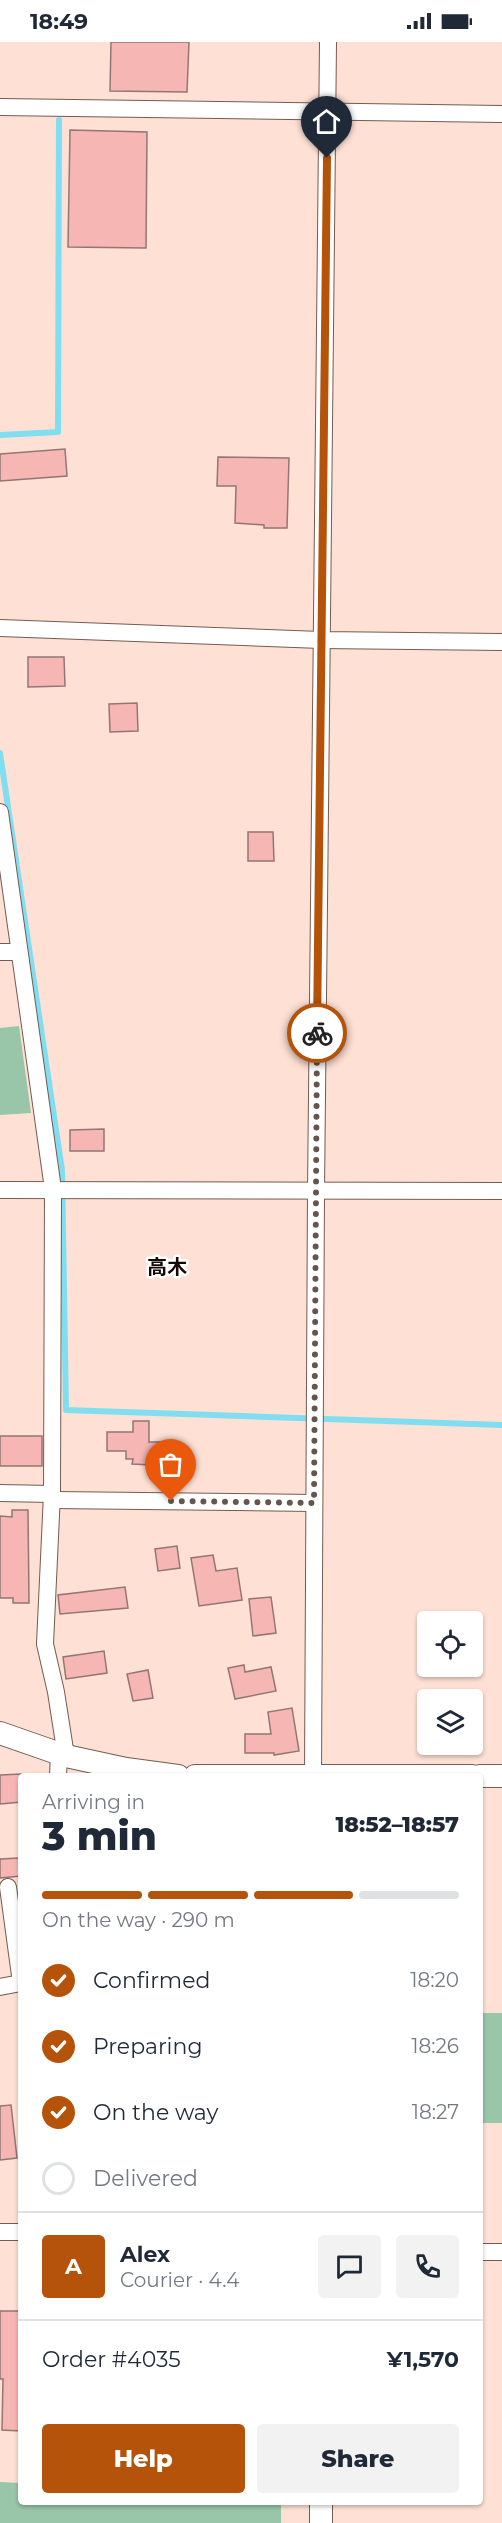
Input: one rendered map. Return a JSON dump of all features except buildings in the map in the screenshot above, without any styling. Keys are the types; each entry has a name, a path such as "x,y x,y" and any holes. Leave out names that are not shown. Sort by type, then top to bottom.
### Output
{"street":[{"path":"313,1773 316,1191 328,42"},
{"path":"0,107 502,114"},
{"path":"0,628 321,640 502,642"},
{"path":"0,812 53,1189 52,1497 45,1644 56,1692 61,1762"},
{"path":"0,952 20,952"},
{"path":"0,1190 502,1191"},
{"path":"0,1493 52,1497 314,1503"},
{"path":"0,1733 61,1762 156,1773"},
{"path":"483,1776 502,1776"},
{"path":"10,1887 18,1957"},
{"path":"0,1987 18,1984"},
{"path":"0,2232 18,2232"},
{"path":"483,2252 502,2252"},
{"path":"321,2505 321,2523"}],"green space":[{"path":"19,1026 31,1113 0,1115 0,1028"},
{"path":"483,2013 502,2013 502,2123 483,2123"},
{"path":"0,2482 18,2483 18,2505 281,2505 281,2523 0,2523"}],"waterway":[{"path":"0,435 58,432 59,120"},
{"path":"0,753 62,1170 66,1410 502,1425"}],"way so far":[{"path":"171,1501 314,1503 317,1033"}],"district":[{"name":"高木","path":"167,1267"}],"route":[{"path":"317,1033 327,158"}]}
